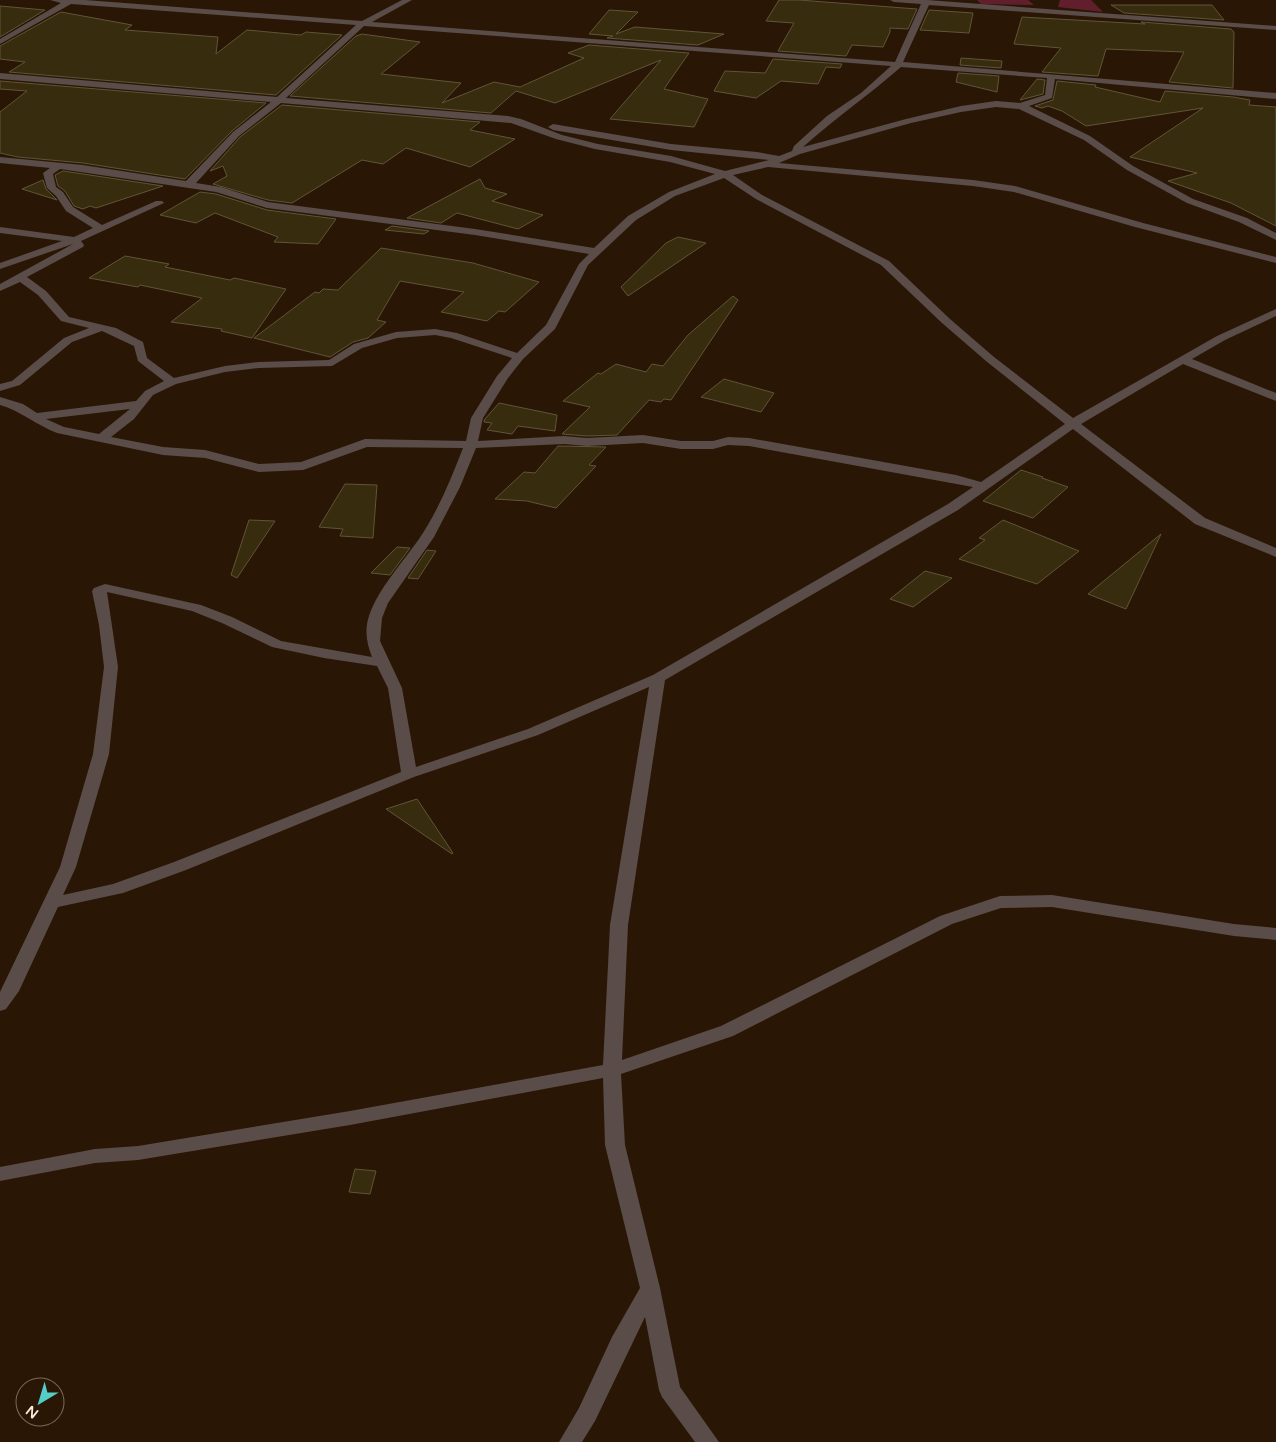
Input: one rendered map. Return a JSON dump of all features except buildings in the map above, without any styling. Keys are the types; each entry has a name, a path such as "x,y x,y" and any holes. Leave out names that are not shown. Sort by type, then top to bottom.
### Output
{"street":[{"path":"54,0 1051,76 1276,96"},
{"path":"188,185 236,134 279,100 362,24 408,0"},
{"path":"894,0 1276,28"},
{"path":"0,42 70,1"},
{"path":"797,152 797,148 830,118 864,94 898,65 926,2"},
{"path":"1230,24 1276,21"},
{"path":"0,76 508,119 671,146 779,159"},
{"path":"1021,106 1049,96 1051,76"},
{"path":"409,774 395,688 373,641 375,618 381,603 427,537 454,487 471,445 478,418 503,376 519,357 551,327 584,264 632,218 672,194 725,174 766,165 797,152 909,121 961,109 996,104 1021,106 1087,138 1130,168 1190,201 1243,220 1276,237"},
{"path":"508,119 598,148 671,159 725,174 759,196 885,263 946,321 990,359 1200,521 1276,553"},
{"path":"0,160 83,168 232,192 267,205 475,232 597,252"},
{"path":"766,165 972,183 1015,189 1140,225 1276,260"},
{"path":"58,166 48,173 52,188 60,194 69,209 100,228"},
{"path":"50,180 62,178 83,168"},
{"path":"0,266 75,240 159,203"},
{"path":"0,230 75,240 79,245 0,288"},
{"path":"20,277 42,293 65,319 112,330 140,344 142,359 172,382"},
{"path":"51,902 116,889 189,862 409,774 533,732 658,678 953,507 1072,423 1221,338 1276,312"},
{"path":"0,388 16,383 68,340 98,328"},
{"path":"100,439 130,416 149,393 172,382 225,370 259,365 332,363 358,346 386,336 435,332 453,334 519,357"},
{"path":"1183,360 1276,398"},
{"path":"0,401 18,407 47,425 61,430 163,450 205,454 259,468 303,466 365,443 471,445 564,440 587,442 643,439 681,445 713,445 728,441 749,442 983,486"},
{"path":"35,417 140,404"},
{"path":"0,1004 10,991 68,867 102,754 111,667 106,625 99,591 101,589 105,588 196,608 227,620 277,644 324,654 382,662"},
{"path":"658,678 619,925 612,1070 615,1145 650,1288 670,1390 708,1442"},
{"path":"0,1174 95,1156 138,1153 350,1118 612,1070 727,1031 946,920 1000,902 1052,901 1234,930 1276,934"},
{"path":"570,1442 588,1414 620,1343 650,1288"}],"shaded area":[{"path":"977,0 1028,0 1034,5 981,4"},
{"path":"1060,0 1091,0 1103,12 1058,7"}]}
